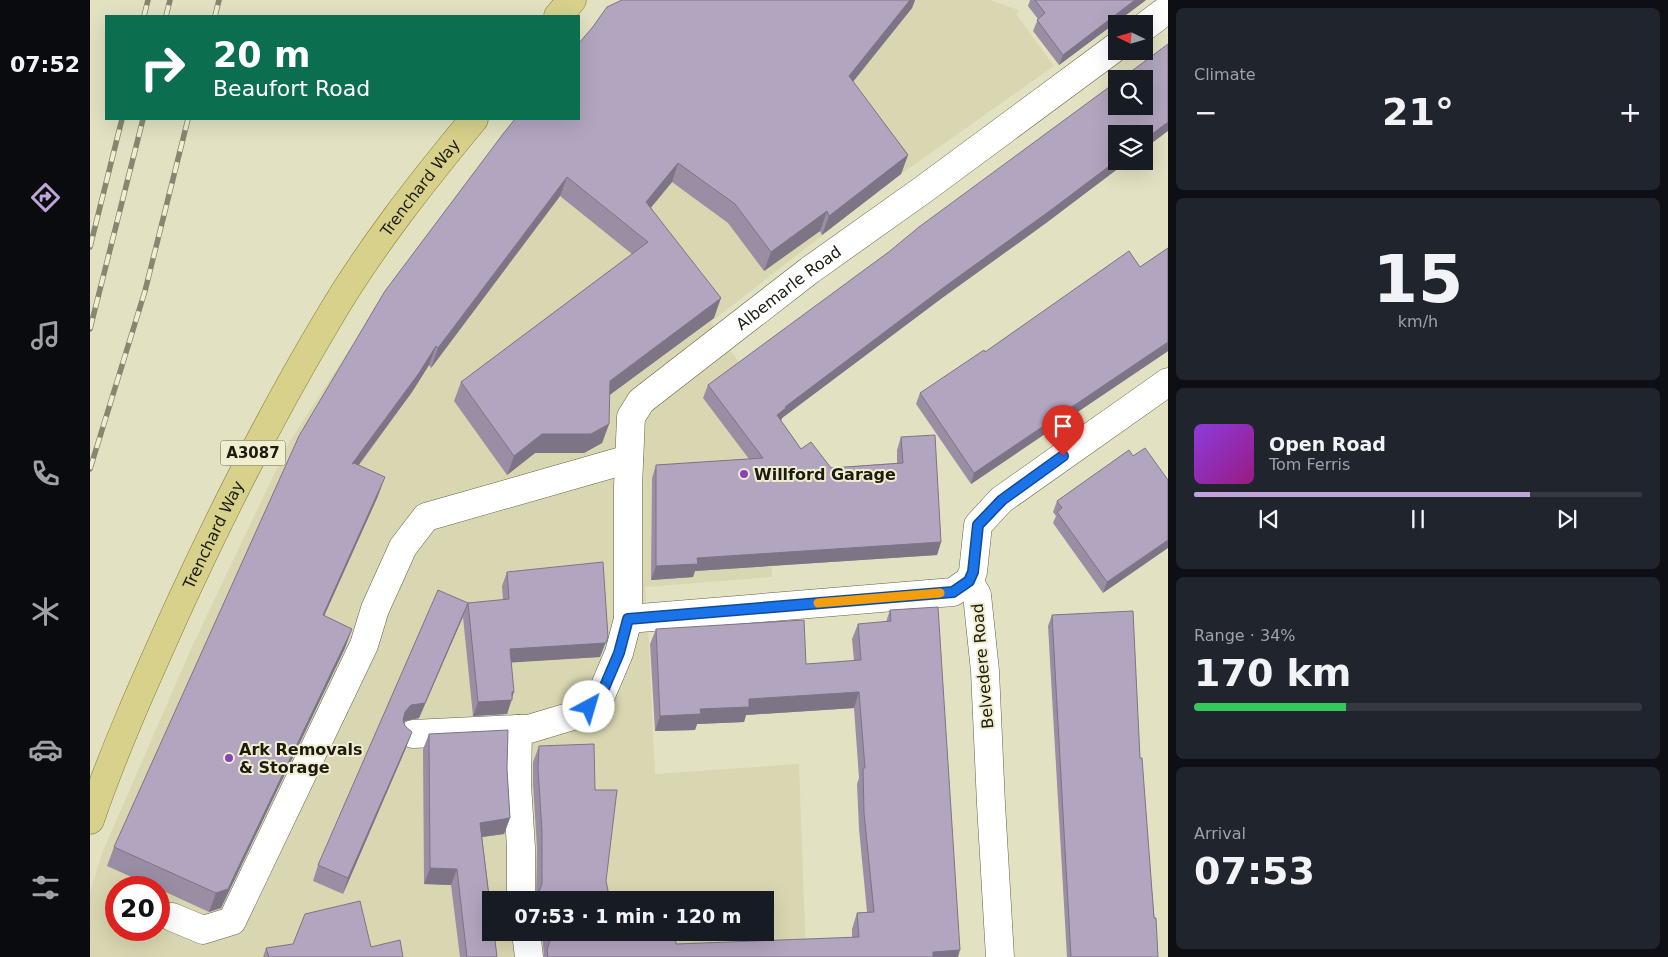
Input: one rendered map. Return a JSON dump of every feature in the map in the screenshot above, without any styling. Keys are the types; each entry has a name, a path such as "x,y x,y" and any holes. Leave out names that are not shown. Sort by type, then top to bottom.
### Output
{"main road":[{"path":"559,15 572,0"},
{"name":"Trenchard Way","path":"90,820 130,718 171,624 211,536 255,450 327,320 381,238 473,120"}],"street":[{"path":"1153,20 1168,9"},
{"name":"Albemarle Road","path":"413,734 529,729 579,714 599,700 619,653 628,619 631,417 641,401 810,270 924,189 1108,53"},
{"name":"Belvedere Road","path":"1000,957 985,671 977,595 969,581 973,572 978,525 1002,500 1168,382"},
{"path":"172,917 203,930 232,921 364,645 375,610 403,547 426,517 629,459"},
{"path":"628,619 953,592 969,581"},
{"path":"518,729 517,784 521,891"},
{"path":"527,941 529,957"}],"shaded area":[{"path":"624,0 990,0 1019,10 1016,14 1054,66 901,174 711,322 769,406 806,455 770,477 772,577 645,587 655,774 799,764 806,957 90,957 90,892 103,851 191,649 289,443 376,308 580,120"}],"building":[{"path":"622,0 910,0 849,76 908,155 829,216 827,211 771,252 735,204 678,163 646,202 721,298 610,381 609,424 591,434 542,434 514,456 461,382 648,242 567,177 438,348 436,346 419,373 352,464 354,463 385,477 323,615 352,629 228,889 216,893 114,847 299,436 385,291 514,120 580,120 580,42 607,7"},
{"path":"1035,0 1135,0 1115,15 1108,15 1108,21 1063,55 1037,20 1045,13"},
{"path":"1168,44 1168,122 1153,133 1153,125 1108,125 1108,167 947,285 777,415 801,449 811,442 831,468 903,463 901,437 935,435 941,542 697,558 698,564 656,566 656,465 763,458 708,385 1108,88 1108,115 1153,115 1153,70 1133,70 1147,60 1153,60 1153,55"},
{"path":"1168,248 1168,342 974,473 920,393 984,350 985,352 1129,251 1140,267"},
{"path":"1145,448 1168,480 1168,540 1107,582 1057,512 1062,508 1057,501 1129,450 1133,456"},
{"path":"603,562 608,637 606,643 510,649 514,692 512,692 512,700 478,702 468,603 509,599 507,572"},
{"path":"438,590 468,603 425,703 411,705 405,712 403,720 405,726 412,732 348,878 318,865"},
{"path":"938,607 960,950 933,952 933,957 548,957 547,950 550,941 676,941 676,944 859,937 857,913 874,912 864,813 863,768 865,768 859,692 749,699 749,707 700,709 701,714 660,716 656,629 804,620 806,664 861,660 858,624 891,621 890,610"},
{"path":"1133,611 1140,758 1142,758 1158,957 1071,957 1052,615"},
{"path":"508,730 507,769 510,818 480,823 488,891 482,891 482,941 495,941 497,957 467,957 457,869 430,868 429,734"},
{"path":"594,744 595,790 617,790 606,881 608,891 539,891 542,884 542,832 538,768 539,746"},
{"path":"360,901 371,947 400,940 403,957 269,957 266,948 293,944 305,914"}],"railway":[{"path":"144,15 148,0"},
{"path":"166,15 170,0"},
{"path":"215,15 219,0"},
{"path":"90,247 122,120"},
{"path":"90,329 143,120"},
{"path":"90,469 145,291 188,120"}],"slow traffic":[{"path":"818,603 940,593"}],"place":[{"name":"Willford Garage","path":"744,474"},
{"name":"Ark Removals & Storage","path":"229,758"}],"route":[{"path":"589,707 599,700 619,653 628,619 953,592 969,581 973,572 978,525 1002,500 1063,456"}]}
